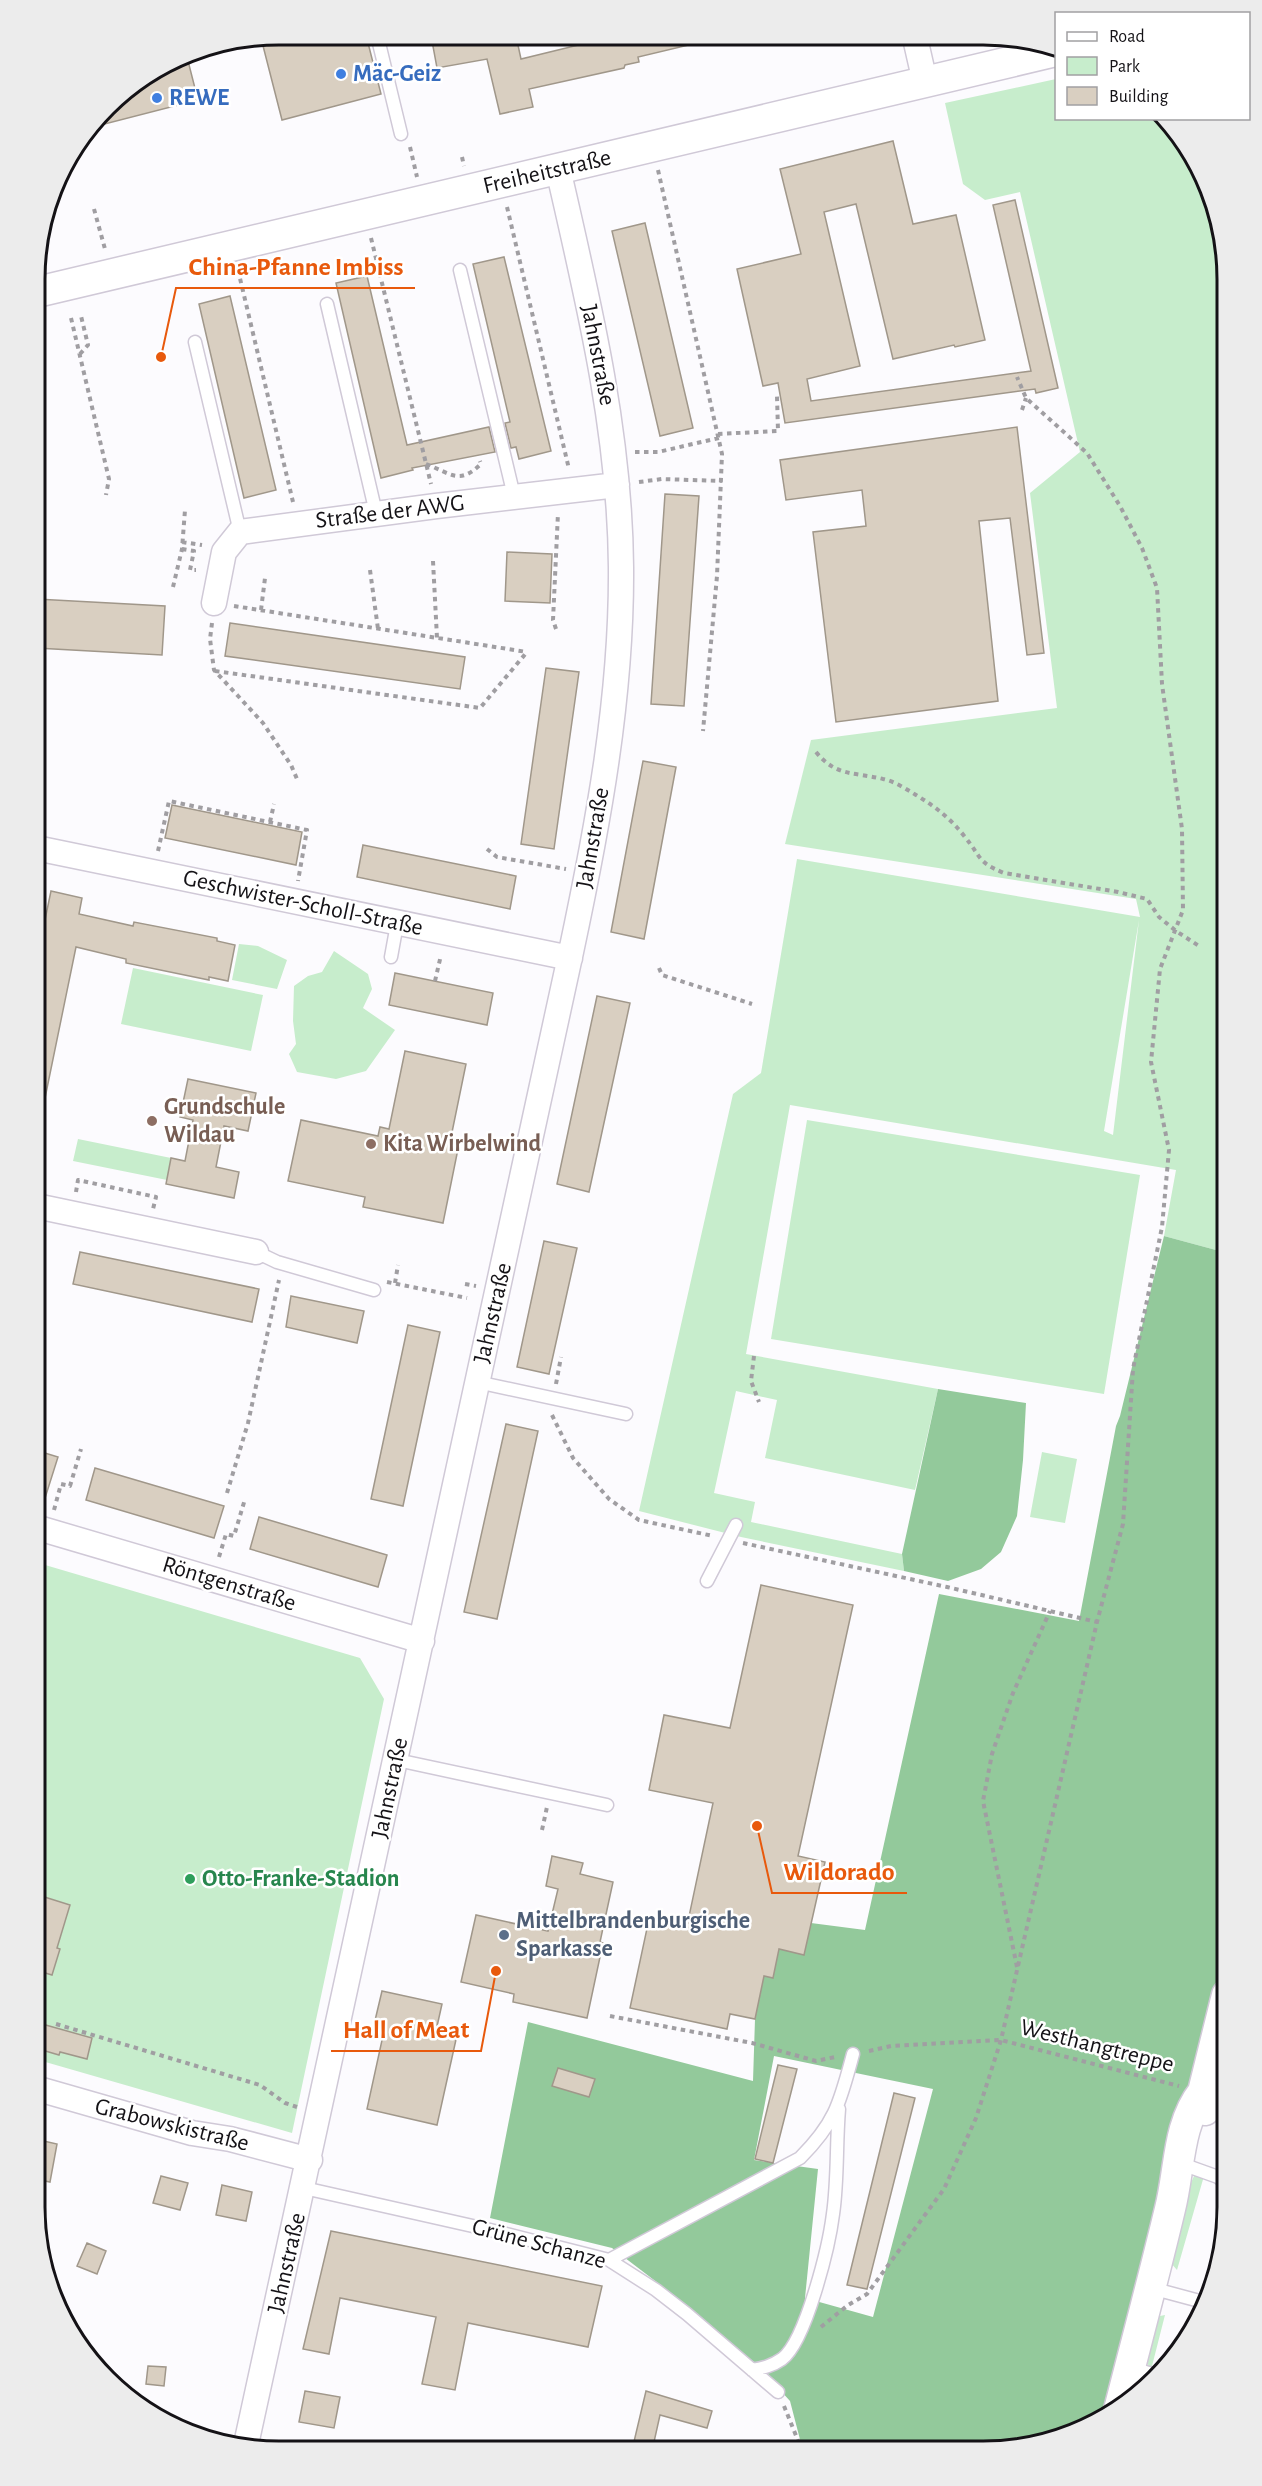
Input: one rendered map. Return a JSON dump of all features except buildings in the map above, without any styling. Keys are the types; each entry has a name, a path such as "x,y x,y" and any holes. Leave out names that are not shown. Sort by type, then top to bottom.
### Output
{"street":[{"path":"917,45 925,82"},
{"name":"Freiheitstraße","path":"45,290 1045,54"},
{"name":"Jahnstraße","path":"248,2439 570,958 588,873 613,721 619,654 621,564 617,485 598,344 558,169"},
{"name":"Straße der AWG","path":"240,532 376,513 617,485"},
{"path":"214,603 224,552 240,532"},
{"name":"Geschwister-Scholl-Straße","path":"45,850 570,958"},
{"path":"45,1208 256,1252"},
{"name":"Röntgenstraße","path":"45,1520 422,1641"},
{"path":"1140,2376 1150,2288 1184,2164 1204,2122 1205,2092 1217,2039"},
{"name":"Grabowskistraße","path":"45,2091 192,2133 230,2139 310,2160"}],"lane":[{"path":"380,45 405,138"},
{"path":"460,270 514,496"},
{"path":"327,304 376,513"},
{"path":"195,342 240,532"},
{"path":"391,957 397,924"},
{"path":"256,1252 277,1262 374,1290"},
{"path":"477,1382 626,1414"},
{"path":"707,1581 736,1525"},
{"path":"397,1760 607,1805"},
{"path":"752,2370 766,2368 784,2358 802,2329 812,2301 833,2215 839,2105 853,2054"},
{"path":"609,2260 800,2158 820,2138 839,2105"},
{"path":"1184,2164 1217,2177"},
{"name":"Grüne Schanze","path":"304,2188 486,2229 609,2260 679,2308 778,2392"},
{"path":"1150,2288 1197,2300"}],"path":[{"path":"405,138 418,181"},
{"path":"462,157 464,164"},
{"path":"660,176 722,454 717,576 703,732"},
{"path":"94,209 108,258"},
{"path":"508,210 566,491 553,620 556,629"},
{"path":"373,243 435,506"},
{"path":"239,274 295,510 296,524"},
{"path":"80,354 88,345 81,316"},
{"path":"71,318 109,479 106,495"},
{"path":"820,2328 848,2305 867,2294 944,2189 976,2118 1001,2040 1097,1622 1123,1524 1133,1369 1162,1227 1168,1150 1151,1062 1160,969 1183,910 1182,829 1162,684 1157,588 1142,548 1087,453 1026,398 1017,377"},
{"path":"648,452 719,436 778,431 777,396"},
{"path":"1022,410 1026,398"},
{"path":"426,464 462,477 468,476 481,464 480,461"},
{"path":"652,480 722,481"},
{"path":"173,587 182,549 185,510"},
{"path":"182,549 194,551 190,570 196,571 200,544 183,542"},
{"path":"434,561 437,638"},
{"path":"370,570 378,629"},
{"path":"261,610 265,578"},
{"path":"214,670 480,708 527,652 214,603 210,639 214,670 263,723 297,778"},
{"path":"816,752 825,763 841,772 885,779 941,810 987,866 1004,873 1147,899 1159,917 1199,946"},
{"path":"153,872 169,801 270,822 307,830 293,902"},
{"path":"270,822 274,804"},
{"path":"487,849 497,857 588,873"},
{"path":"435,981 441,956"},
{"path":"659,968 662,975 753,1004"},
{"path":"178,1136 200,1140"},
{"path":"72,1214 78,1180 156,1197 148,1230"},
{"path":"395,1283 398,1265"},
{"path":"227,1493 248,1423 280,1273"},
{"path":"754,1356 751,1381 759,1402"},
{"path":"553,1399 561,1357"},
{"path":"537,1396 552,1414 573,1458 609,1499 639,1520 1097,1622"},
{"path":"45,1518 61,1484 70,1486 81,1449"},
{"path":"218,1562 226,1533 234,1536 245,1499"},
{"path":"1018,1971 983,1801 992,1754 1013,1693 1050,1611"},
{"path":"542,1830 545,1815"},
{"name":"Westhangtreppe","path":"610,2016 752,2043 816,2061 891,2046 1001,2040 1205,2092"},
{"path":"56,2024 260,2085 285,2103 306,2109"},
{"path":"778,2392 798,2441"}],"green space":[{"path":"1055,79 1055,120 1154,120 1186,162 1205,204 1209,219 1215,249 1217,279 1217,1250 1164,1236 1176,1170 790,1105 746,1354 938,1389 915,1490 765,1458 777,1400 736,1391 714,1493 755,1502 751,1522 902,1554 904,1571 741,1537 639,1511 733,1094 761,1073 797,859 1140,917 1136,899 785,844 811,740 1057,708 1030,493 1080,452 1020,192 985,200 963,184 945,103","holes":["1139,920 1113,1135 1104,1131"]},
{"path":"239,944 258,946 287,960 277,989 232,980"},
{"path":"334,951 368,974 372,989 363,1008 395,1030 366,1071 336,1079 297,1072 289,1054 296,1044 293,1021 294,986 308,976 322,972"},
{"path":"133,968 263,995 251,1051 121,1024"},
{"path":"807,1120 1140,1175 1104,1394 771,1339"},
{"path":"78,1139 171,1158 167,1180 73,1161"},
{"path":"1164,1236 1217,1250 1217,1979 1106,2406 1058,2429 1013,2439 800,2441 790,2401 759,2367 671,2293 612,2248 490,2218 528,2022 753,2081 755,2019 764,1976 773,1978 779,1949 804,1954 811,1923 865,1930 939,1594 1079,1621 1116,1426","holes":["774,2056 933,2089 873,2317 805,2298 818,2169 754,2160"]},
{"path":"938,1389 1026,1403 1017,1516 1001,1552 981,1569 948,1581 904,1571 902,1554"},
{"path":"1042,1452 1077,1459 1065,1523 1030,1517"},
{"name":"Otto-Franke-Stadion","path":"45,1565 360,1658 384,1699 292,2133 45,2062"},
{"path":"1194,2176 1204,2176 1177,2270 1170,2262 1185,2197"},
{"path":"1165,2315 1151,2369 1145,2359 1155,2317"}],"place":[{"name":"Mäc-Geiz","path":"341,74"},
{"name":"REWE","path":"157,98"},
{"name":"China-Pfanne Imbiss","path":"161,357"},
{"name":"Grundschule Wildau","path":"152,1121"},
{"name":"Kita Wirbelwind","path":"371,1144"},
{"name":"Wildorado","path":"757,1826"},
{"name":"Otto-Franke-Stadion","path":"190,1879"},
{"name":"Mittelbrandenburgische Sparkasse","path":"504,1935"},
{"name":"Hall of Meat","path":"496,1971"}]}
